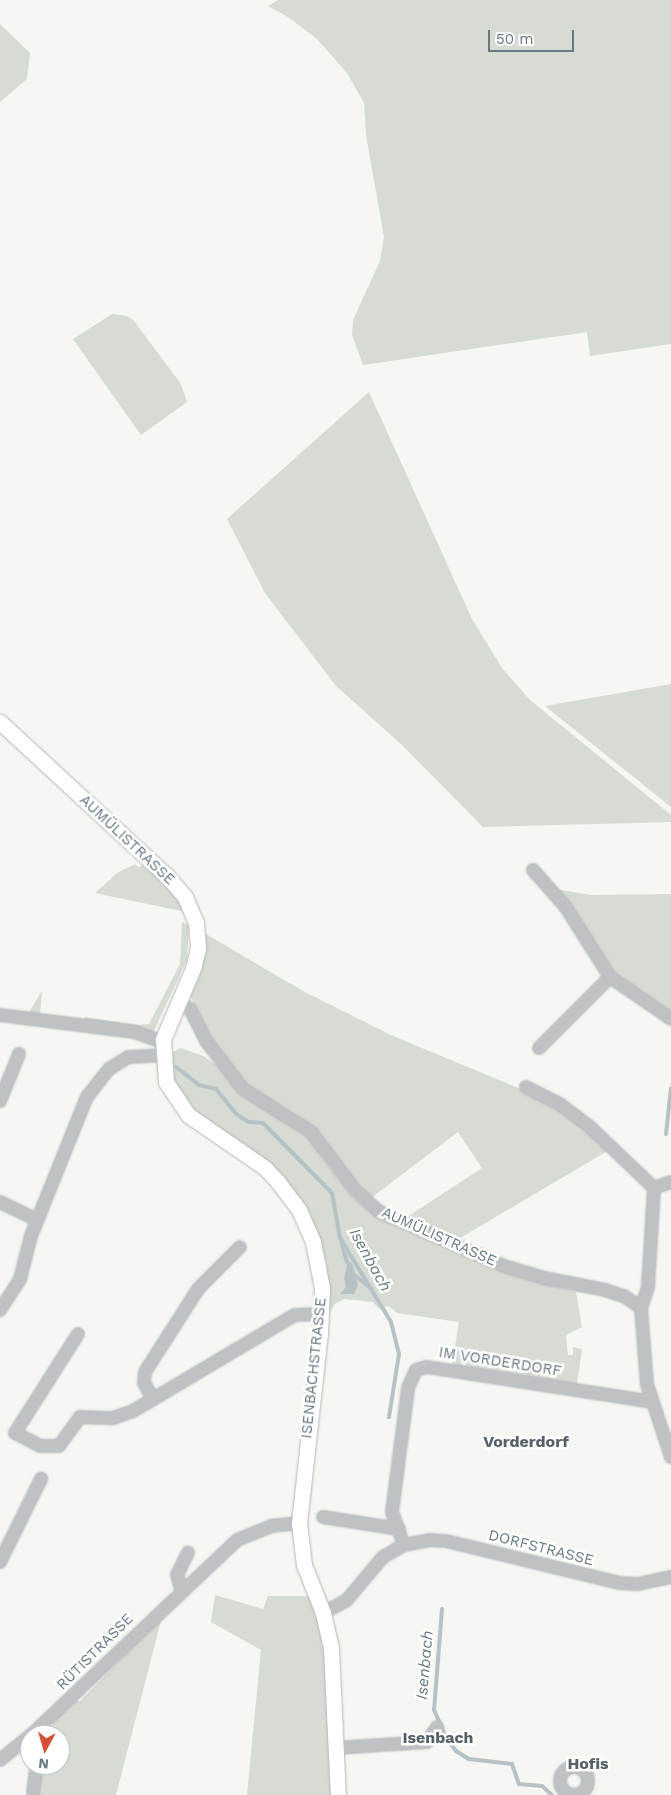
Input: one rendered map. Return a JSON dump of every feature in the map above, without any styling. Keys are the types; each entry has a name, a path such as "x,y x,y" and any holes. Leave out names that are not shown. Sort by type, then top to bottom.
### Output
{"main road":[{"name":"AUMÜLISTRASSE","path":"0,722 166,875 185,897 196,923 198,948 194,966 178,1002"},
{"name":"ISENBACHSTRASSE","path":"178,1002 163,1048 166,1082 182,1108 194,1121 265,1168 290,1197 306,1224 318,1261 321,1314 298,1523 304,1565 323,1613 334,1669 335,1748 338,1795"}],"street":[{"path":"533,870 565,906 610,977 671,1019"},
{"path":"539,1048 610,977"},
{"name":"AUMÜLISTRASSE","path":"178,1002 190,1009 207,1042 243,1089 311,1132 355,1190 378,1211 504,1266 544,1278 605,1290 624,1296 641,1308"},
{"path":"0,1015 135,1032 163,1048"},
{"path":"0,1310 20,1279 38,1220 87,1097 97,1082 128,1057 163,1048"},
{"path":"0,1101 19,1054"},
{"path":"526,1087 561,1105 589,1126 654,1188 648,1287 641,1308 644,1370 652,1402 671,1457"},
{"path":"654,1188 671,1182"},
{"path":"0,1202 38,1220"},
{"path":"153,1399 144,1382 145,1372 198,1288 240,1247"},
{"path":"78,1334 12,1438 40,1446 59,1446 80,1417 113,1418 153,1399 294,1315 321,1314"},
{"name":"IM VORDERDORF","path":"398,1529 392,1512 408,1388 411,1375 421,1368 652,1402"},
{"path":"0,1562 40,1479"},
{"path":"323,1517 398,1529 404,1545"},
{"name":"RÜTISTRASSE","path":"43,1725 237,1540 271,1526 298,1523"},
{"name":"DORFSTRASSE","path":"323,1613 346,1601 376,1563 404,1545 430,1540 446,1541 619,1583 638,1584 671,1577"},
{"path":"182,1592 178,1575 188,1552"},
{"path":"335,1748 427,1742 437,1726"},
{"name":"RÜTISTRASSE","path":"0,1760 20,1745"},
{"path":"33,1792 36,1775"}],"shaded area":[{"path":"278,0 671,0 671,344 590,356 587,332 363,365 352,335 353,320 380,261 384,237 366,135 364,103 347,73 317,39 288,17 268,6"},
{"path":"0,24 30,53 27,79 0,102"},
{"path":"112,314 127,316 134,321 181,384 187,402 141,435 73,339"},
{"path":"369,392 472,619 502,668 530,700 671,815 671,822 483,827 402,745 336,686 265,593 227,519"},
{"path":"671,684 671,807 545,706"},
{"path":"135,864 138,867 145,865 165,885 183,908 181,911 95,893 117,873"},
{"path":"555,889 592,895 671,894 671,1015 608,969"},
{"path":"182,922 189,926 187,960 153,1033 27,1015 42,991 40,1015 84,1021 85,1017 139,1025 149,1024 180,964"},
{"path":"206,934 303,991 393,1036 523,1090 564,1114 609,1150 455,1241 404,1219 482,1168 458,1132 371,1198 349,1177 328,1147 319,1154 352,1197 381,1218 521,1278 576,1292 582,1327 566,1335 568,1355 573,1355 573,1347 582,1349 577,1384 452,1365 459,1322 397,1313 389,1306 379,1309 373,1302 344,1299 335,1304 327,1317 327,1265 319,1235 296,1193 270,1164 205,1121 184,1101 173,1077 173,1052 181,1048 203,1056 220,1067 213,1041 190,995 203,935"},
{"path":"348,1261 352,1263 358,1285 354,1294 340,1294 346,1287 344,1279"},
{"path":"215,1595 263,1609 268,1596 309,1596 319,1624 325,1658 331,1795 247,1795 261,1650 211,1622"},
{"path":"162,1617 116,1795 35,1795 38,1775 70,1775 70,1725 52,1725 55,1720 76,1700 80,1701"}],"waterway":[{"name":"Isenbach","path":"176,1067 199,1085 216,1089 236,1114 249,1122 263,1123 332,1193 340,1238 391,1322 399,1354 389,1417"},
{"path":"666,1134 671,1088"},
{"name":"Isenbach","path":"341,1240 347,1262"},
{"name":"Isenbach","path":"354,1275 372,1289"},
{"name":"Isenbach","path":"442,1609 434,1710 447,1739 456,1751 469,1759 512,1764 519,1784 542,1786 552,1795"}],"district":[{"name":"Vorderdorf","path":"526,1442"},
{"name":"Isenbach","path":"438,1738"},
{"name":"Hofis","path":"588,1764"}]}
